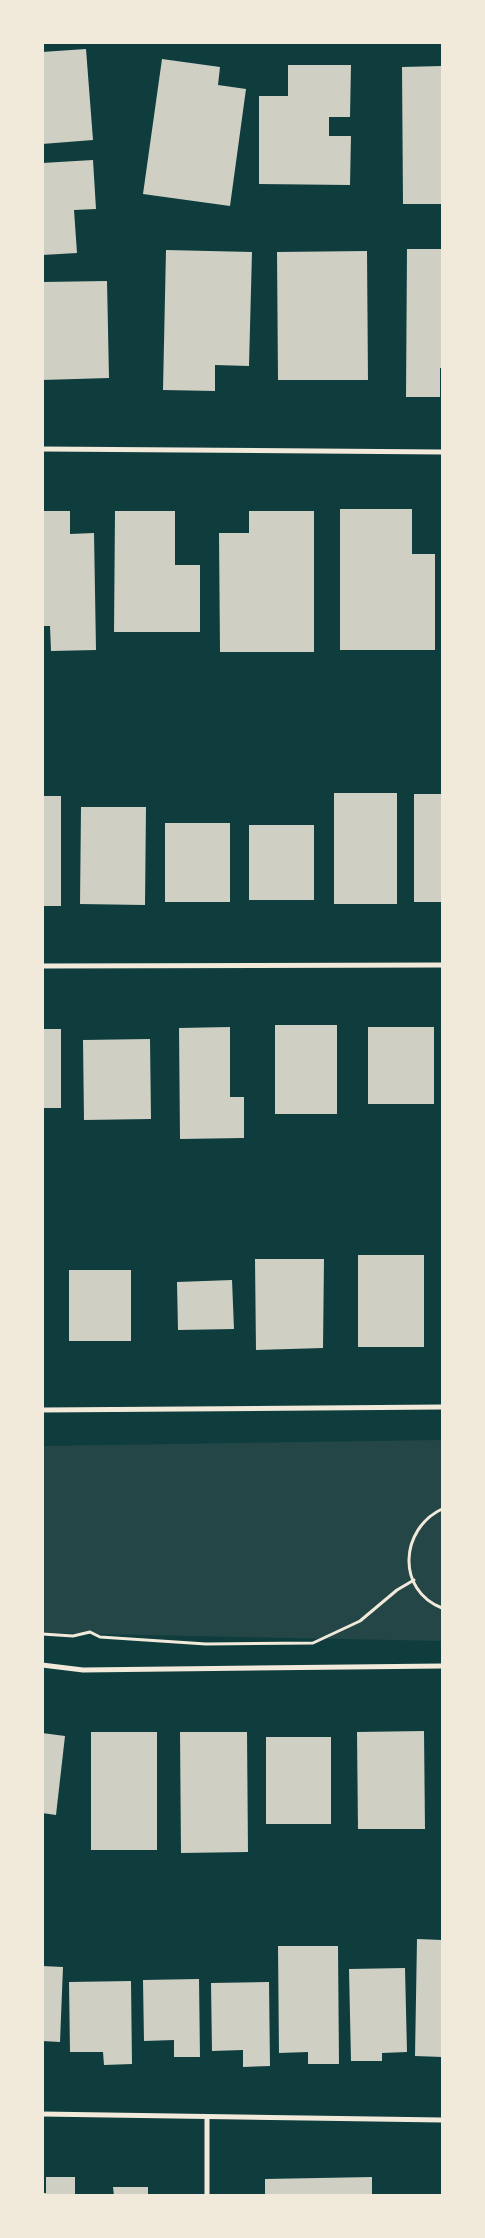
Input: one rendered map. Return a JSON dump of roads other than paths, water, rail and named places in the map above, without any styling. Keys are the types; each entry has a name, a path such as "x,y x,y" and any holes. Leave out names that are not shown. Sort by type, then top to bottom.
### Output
{"street":[{"path":"42,449 442,452"},
{"path":"42,966 442,965"},
{"path":"42,1410 442,1407"},
{"path":"42,1665 83,1670 442,1666"},
{"path":"42,2114 442,2120"},
{"path":"206,2117 206,2196"}]}
